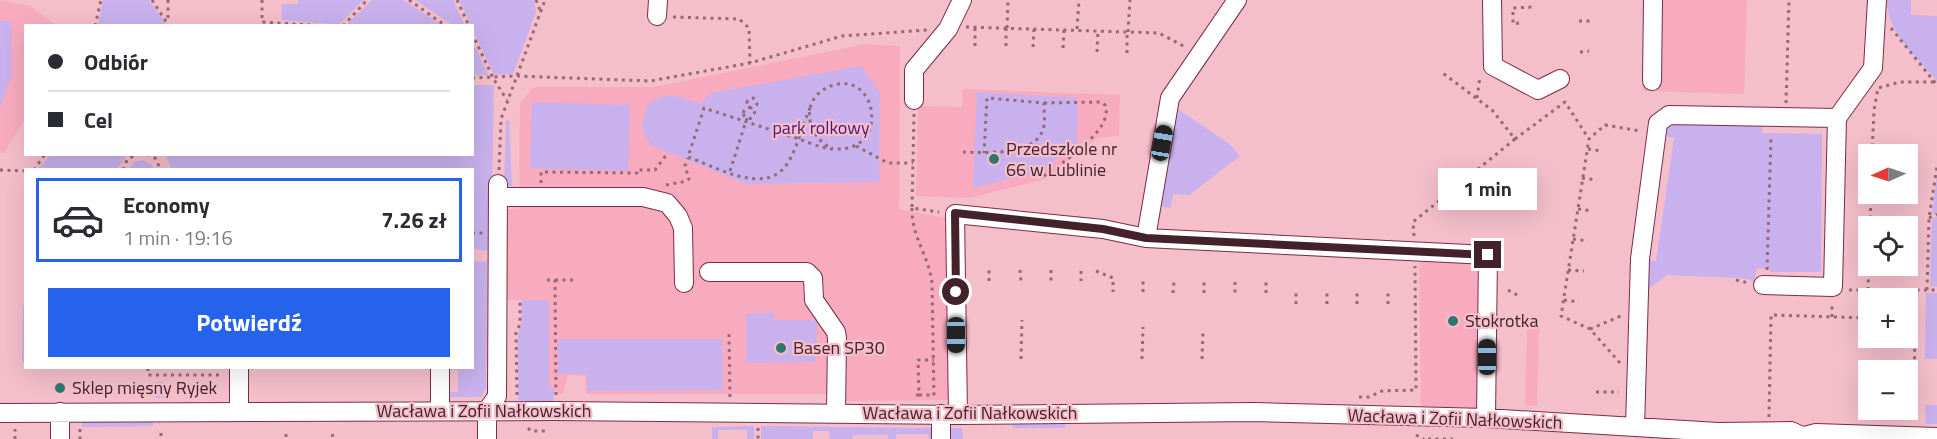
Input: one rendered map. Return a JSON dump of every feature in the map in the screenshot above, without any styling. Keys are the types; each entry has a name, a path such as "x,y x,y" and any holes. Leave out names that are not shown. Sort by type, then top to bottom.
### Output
{"street":[{"path":"914,100 914,70 948,29 962,0"},
{"path":"1146,238 1170,98 1237,0"},
{"path":"1492,0 1493,66 1538,90 1560,79"},
{"path":"1652,81 1653,0"},
{"path":"1759,280 1833,287 1837,118 1873,68 1877,0"},
{"path":"1635,427 1631,387 1640,259 1658,123 1669,115 1837,118"},
{"path":"487,439 487,411 497,396 498,191 643,197 667,202 678,216 683,228 684,283"},
{"path":"941,439 960,374 955,213 1103,229 1146,238 1488,255 1486,418"},
{"path":"709,272 807,272 813,278 814,300 836,332 837,338 828,413"},
{"path":"440,369 440,411"},
{"path":"232,371 239,412"},
{"path":"60,412 60,439"},
{"name":"Wacława i Zofii Nałkowskich","path":"0,413 1254,412 1486,418 1635,427 1677,434 1722,436 1791,431 1798,437 1937,437"}],"path":[{"path":"95,24 101,0"},
{"path":"152,0 168,24"},
{"path":"168,0 169,24"},
{"path":"262,0 262,22 294,24"},
{"path":"345,24 367,0"},
{"path":"409,0 443,24"},
{"path":"457,0 468,24"},
{"path":"536,0 541,12"},
{"path":"498,191 501,119 545,0"},
{"path":"1005,46 1008,0"},
{"path":"1077,29 1078,0"},
{"path":"1127,53 1130,0"},
{"path":"1786,107 1788,0"},
{"path":"1519,23 1513,24 1513,8 1532,7"},
{"path":"658,8 739,19 749,28 750,63"},
{"path":"1887,20 1936,84"},
{"path":"1579,21 1593,21"},
{"path":"975,27 975,45"},
{"path":"474,78 517,76 650,81 750,63 842,36 975,27 1159,33 1200,54"},
{"path":"1034,28 1034,47"},
{"path":"1063,48 1064,29"},
{"path":"1097,52 1098,30"},
{"path":"474,37 493,78 507,100"},
{"path":"1580,52 1589,51"},
{"path":"1440,71 1492,110 1515,139"},
{"path":"1872,144 1874,110 1878,88 1900,82 1936,84"},
{"path":"747,120 704,108 688,157 757,179 776,174 787,164 797,138 810,108 819,92 831,86 845,84 861,90 871,106 873,121 868,135 855,146 833,149 797,138 747,120"},
{"path":"984,153 987,98 1044,103 1101,102 1105,105 1107,115 1098,133 1044,176"},
{"path":"914,100 912,208 915,236 931,276 934,370"},
{"path":"1358,397 1369,397 1382,391 1416,390 1413,222 1515,139 1565,102 1589,139"},
{"path":"963,152 1004,153 1041,134 1044,103"},
{"path":"730,171 747,120 753,116 751,108 743,113 747,120"},
{"path":"810,108 808,120 812,131 823,144 833,149"},
{"path":"1596,392 1631,387 1590,329 1561,316 1589,139 1605,125 1657,133"},
{"path":"1736,280 1759,280 1767,271 1771,137"},
{"path":"855,146 888,163 913,163"},
{"path":"1587,149 1601,151"},
{"path":"541,172 637,173 637,170 655,170 667,154"},
{"path":"124,168 127,160 133,156"},
{"path":"151,156 155,158 160,168"},
{"path":"1927,290 1929,218 1937,166"},
{"path":"0,170 24,171"},
{"path":"1582,178 1597,180"},
{"path":"912,208 935,211"},
{"path":"1578,209 1592,211"},
{"path":"1929,218 1937,214"},
{"path":"1573,239 1588,241"},
{"path":"989,269 989,281"},
{"path":"1020,270 1021,281"},
{"path":"1051,270 1051,281"},
{"path":"1568,270 1584,272"},
{"path":"1081,271 1081,281"},
{"path":"1096,271 1113,278 1113,292"},
{"path":"547,280 576,280"},
{"path":"555,280 556,411"},
{"path":"1143,280 1143,292"},
{"path":"1173,292 1174,280"},
{"path":"1204,281 1204,293"},
{"path":"1235,282 1235,293"},
{"path":"1266,282 1266,293"},
{"path":"1509,290 1517,295"},
{"path":"1844,290 1858,290"},
{"path":"1918,291 1937,290"},
{"path":"1296,291 1296,304"},
{"path":"1327,292 1327,304"},
{"path":"1357,292 1357,304"},
{"path":"1388,292 1388,304"},
{"path":"1832,298 1832,317"},
{"path":"517,412 516,333 520,324 520,300"},
{"path":"1564,300 1579,302"},
{"path":"1590,329 1605,324 1626,312"},
{"path":"1768,422 1771,315 1858,318"},
{"path":"1021,358 1022,320"},
{"path":"1142,358 1143,327"},
{"path":"1202,358 1203,330"},
{"path":"729,334 730,394"},
{"path":"1913,426 1914,348"},
{"path":"934,360 918,360 917,395 934,394"},
{"path":"148,369 148,375 232,371"},
{"path":"15,429 15,439"},
{"path":"161,433 161,439"},
{"path":"286,434 286,439"},
{"path":"332,434 334,439"},
{"path":"1416,435 1424,439"},
{"path":"1428,439 1451,439"}],"shaded area":[{"path":"0,0 31,6 54,24 24,24 24,121 4,153 0,153"},
{"path":"1645,0 1747,0 1744,94 1643,91"},
{"path":"865,44 900,46 899,209 947,218 950,400 842,401 831,394 586,394 585,376 568,375 563,394 518,394 518,335 521,325 522,300 505,300 505,209 519,209 520,103 533,87 654,87"},
{"name":"Przedszkole nr 66 w Lublinie","path":"963,89 1120,95 1119,136 1097,138 1045,179 970,198 916,196 918,106 962,107"},
{"path":"1482,260 1483,413 1421,413 1419,261"},
{"path":"1527,328 1539,329 1537,406 1525,405"}],"green space":[{"path":"103,0 149,0 166,24 98,24"},
{"path":"298,0 363,0 340,24 282,20 281,4 298,4"},
{"path":"372,0 403,0 440,24 347,24"},
{"path":"415,0 453,0 465,24 451,24"},
{"path":"459,0 534,0 536,12 513,74 494,75 474,32 474,24 470,24"},
{"path":"1887,0 1911,0 1911,15 1937,16 1937,81 1897,34 1888,12"},
{"path":"0,21 11,21 12,74 0,108"},
{"path":"474,47 476,48 488,75 474,75"},
{"name":"park rolkowy","path":"861,66 880,93 879,182 746,184 651,145 642,129 646,108 658,98 672,96 701,104 710,93"},
{"path":"474,85 494,85 491,243 487,251 474,249 474,168 171,168 166,156 474,156"},
{"path":"977,92 1078,98 1077,144 1040,172 973,188"},
{"path":"532,102 630,105 628,171 530,168"},
{"path":"1169,103 1228,143 1240,156 1189,195 1173,194 1170,208 1152,204"},
{"path":"509,120 512,186 504,186 506,121"},
{"path":"1671,121 1762,123 1762,133 1822,134 1821,272 1771,272 1770,269 1757,268 1754,281 1740,278 1667,275 1643,293 1644,259 1656,261 1674,138 1665,136 1667,125"},
{"path":"49,156 126,156 118,168 39,168"},
{"path":"143,160 153,168 130,168 134,162"},
{"path":"1937,174 1937,212 1932,215"},
{"path":"1937,216 1937,287 1930,286 1932,219"},
{"path":"474,261 487,262 486,388 481,397 449,397 446,392 458,392 458,370 447,370 474,369"},
{"path":"1926,293 1937,293 1937,359 1925,359"},
{"path":"522,300 547,300 549,302 549,387 554,387 553,403 518,402 518,335 521,325"},
{"path":"24,304 24,363 22,361"},
{"name":"Basen SP30","path":"774,313 775,320 817,320 816,362 746,363 746,314"},
{"path":"558,339 722,339 723,390 587,391 587,374 558,374"},
{"path":"154,382 165,382 165,386 170,386 170,396 156,398"},
{"path":"1925,405 1937,405 1937,424 1926,424"},
{"path":"153,421 153,426 82,427 82,422"},
{"path":"1065,422 1065,428 1013,428 1013,423"},
{"path":"754,426 754,439 747,439 747,430 718,430 718,439 712,439 712,427"},
{"path":"761,426 931,428 934,429 936,439 929,439 928,434 896,434 896,439 888,439 888,435 853,435 853,439 830,439 829,431 813,431 813,439 761,439"},
{"path":"951,428 962,428 963,439 949,439"}],"place":[{"name":"Przedszkole nr 66 w Lublinie","path":"994,159"},
{"name":"Stokrotka","path":"1453,321"},
{"name":"Basen SP30","path":"781,348"},
{"name":"Sklep mięsny Ryjek","path":"60,388"}],"route":[{"path":"956,292 955,213 1103,229 1146,238 1488,255"}]}
